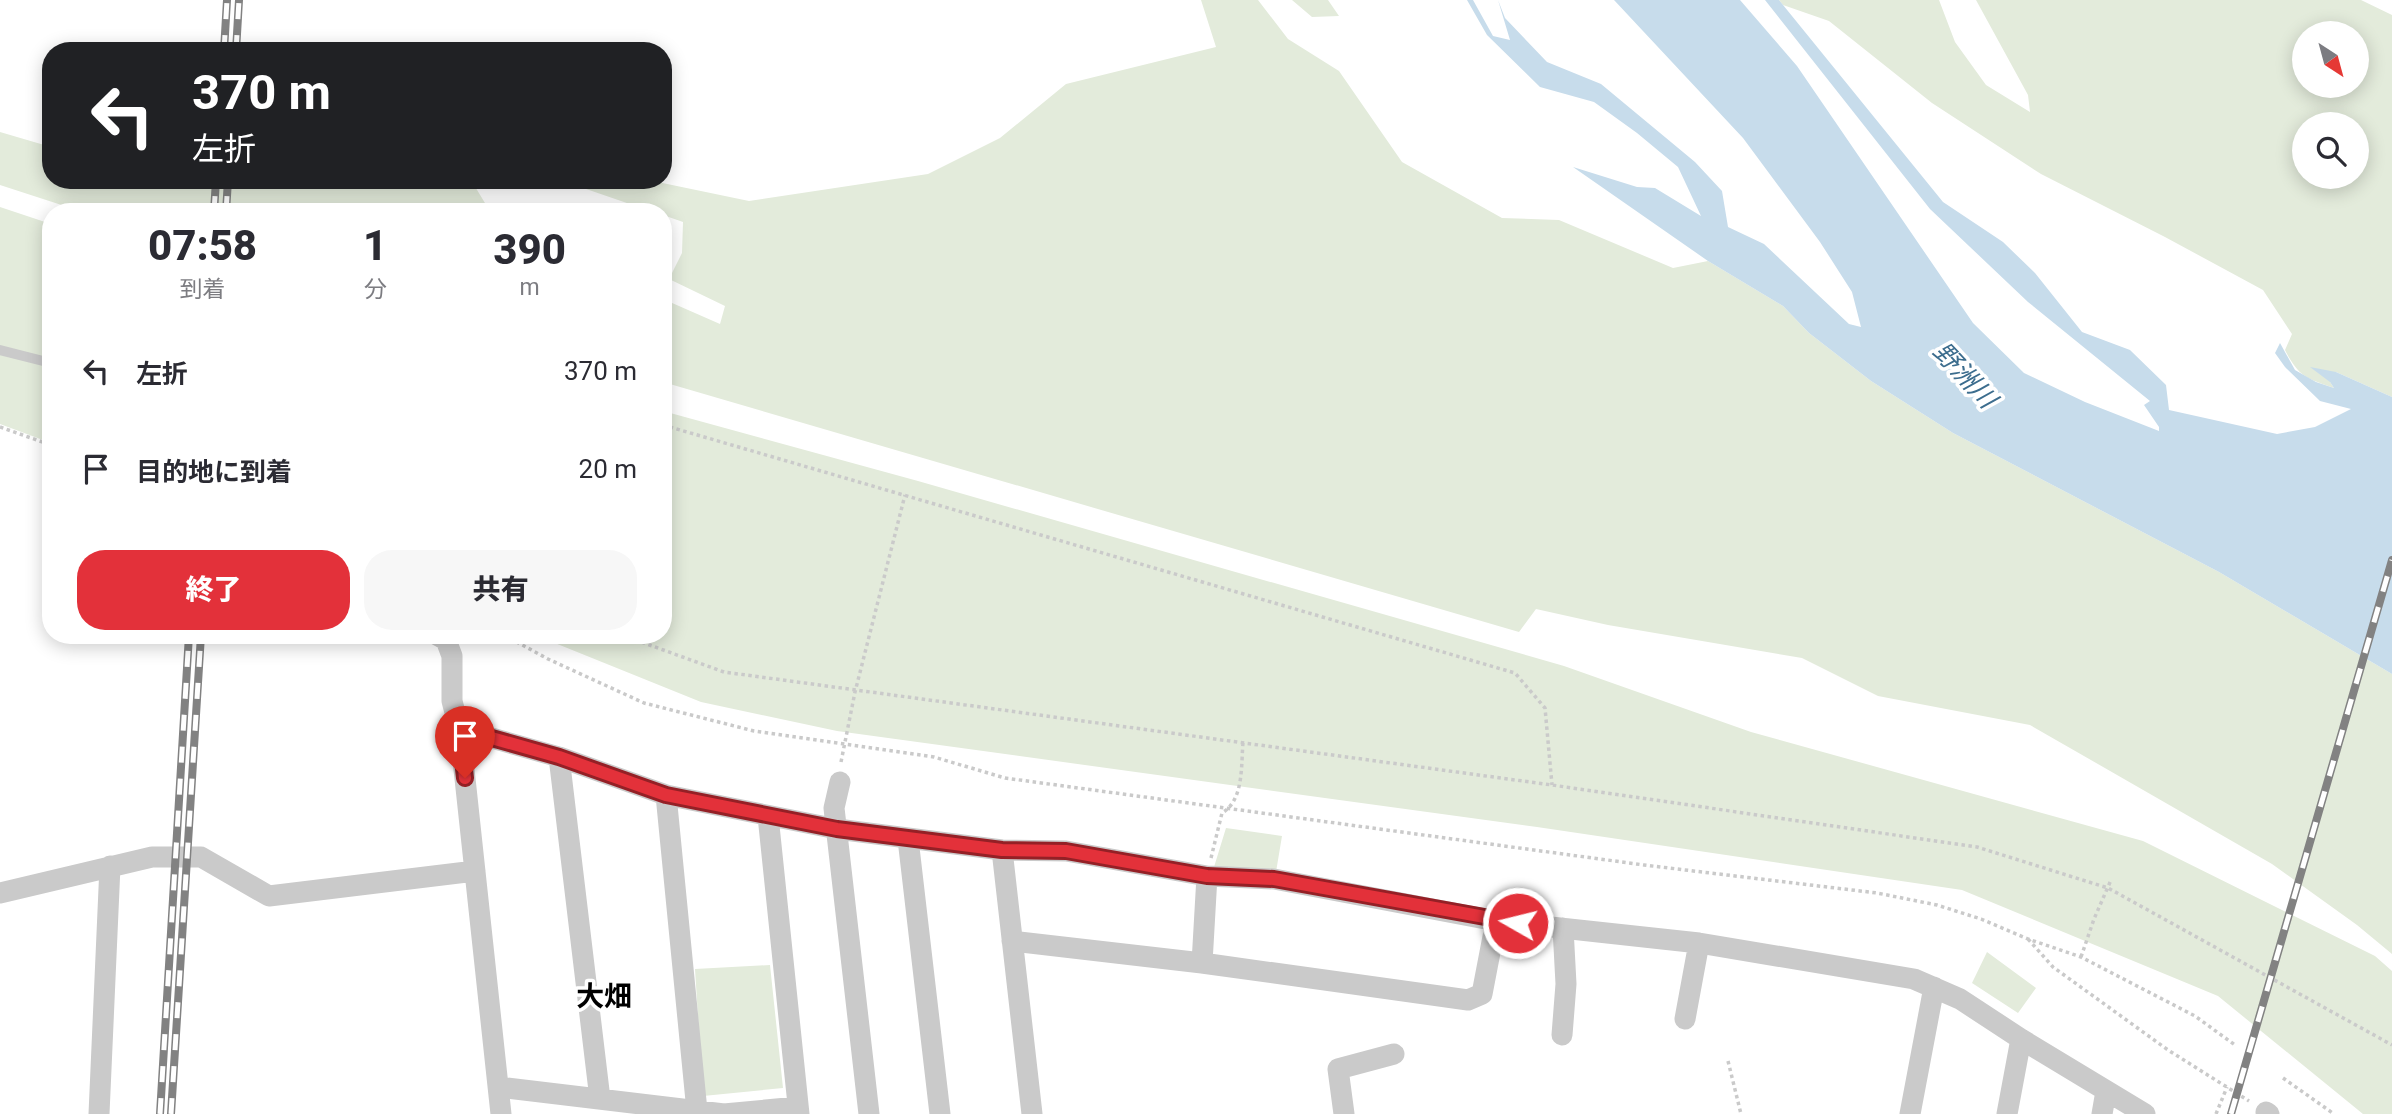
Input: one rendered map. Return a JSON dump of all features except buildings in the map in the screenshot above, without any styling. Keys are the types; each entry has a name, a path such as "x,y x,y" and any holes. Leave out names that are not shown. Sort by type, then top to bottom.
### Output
{"street":[{"path":"448,644 452,656 452,701 460,732 501,1114"},
{"path":"460,732 474,733 559,757 666,795 837,829 1002,850 1066,851 1207,876 1274,879 1496,921 1699,943 1914,979 1960,999 2145,1114"},
{"path":"559,757 600,1099"},
{"path":"840,774 834,808 869,1114"},
{"path":"666,795 697,1111"},
{"path":"498,1087 724,1114 799,1110 768,816"},
{"path":"908,839 940,1114"},
{"path":"1002,850 1032,1114"},
{"path":"0,893 152,857 201,857 269,896 475,871"},
{"path":"99,1114 110,866"},
{"path":"1202,962 1207,876"},
{"path":"1012,941 1202,962 1468,1000 1482,994 1496,921"},
{"path":"1562,1035 1566,984 1563,928"},
{"path":"1685,1019 1699,943"},
{"path":"1910,1114 1934,987"},
{"path":"2007,1114 2021,1039"},
{"path":"1344,1114 1338,1069 1394,1054"},
{"path":"2102,1114 2106,1091"}],"lane":[{"path":"0,350 42,361"}],"path":[{"path":"0,427 42,442"},
{"path":"672,428 1515,673 1545,708 1552,785"},
{"path":"840,774 855,692 905,495"},
{"path":"520,644 643,702 754,731 934,757 1004,778 1644,865 1877,893 1948,908 2081,957 2195,1016 2235,1045"},
{"path":"647,644 724,672 855,692 1244,742 1977,847 2108,888 2392,1045"},
{"path":"1207,876 1222,813 1231,808 1238,793 1244,742"},
{"path":"2081,957 2111,880"},
{"path":"2028,939 2053,967 2168,1050 2268,1113"},
{"path":"1728,1061 1741,1114"},
{"path":"2284,1078 2334,1114"},
{"path":"2216,1114 2227,1087"}],"green space":[{"path":"1201,0 1258,0 1288,39 1339,71 1402,162 1502,218 1559,220 1673,268 1708,261 1783,306 1809,333 1871,381 1953,433 2219,572 2392,674 2392,954 2357,925 2272,864 2030,725 1878,696 1802,658 1608,625 1536,609 1519,632 672,385 672,303 720,324 725,306 672,280 672,273 682,253 683,222 672,218 672,203 627,203 586,189 672,189 672,185 749,201 928,174 1000,138 1066,84 1216,47"},
{"path":"1292,0 1328,0 1339,16 1312,17"},
{"path":"1779,0 1939,0 1955,42 1986,85 2030,112 2028,95 1976,0 2361,0 2392,15 2392,397 2336,372 2330,382 2334,388 2304,375 2285,350 2292,334 2263,290 2041,174 1932,103 1829,21 1783,5"},
{"path":"0,132 42,144 42,189 476,189 485,203 55,203 0,185"},
{"path":"0,207 42,221 42,440 0,424"},
{"path":"672,413 1564,666 1751,732 2143,841 2375,956 2392,971 2392,1114 2363,1114 2218,996 1962,890 1537,827 837,731 701,702 557,644 672,644"},
{"path":"1226,828 1282,836 1275,878 1214,867"},
{"path":"1987,952 2036,988 2018,1013 1972,983"},
{"path":"770,965 783,1088 703,1096 695,969"}],"water":[{"name":"野洲川","path":"1467,0 1473,0 1493,36 1510,40 1498,0 1505,18 1547,62 1601,84 1695,162 1722,191 1728,227 1764,244 1849,324 1861,327 1852,292 1820,242 1743,138 1614,0 1740,0 1797,66 1973,323 2024,373 2085,402 2159,431 2144,405 2150,401 2028,302 1930,209 1765,0 1779,0 1943,202 2003,242 2035,273 2082,332 2130,350 2166,385 2169,410 2277,434 2315,427 2351,409 2320,401 2285,367 2275,353 2280,343 2295,370 2316,382 2334,388 2310,367 2336,372 2392,397 2392,674 2219,572 1953,433 1871,381 1809,333 1783,306 1708,261 1573,167 1637,187 1655,188 1701,216 1678,167 1594,102 1540,87 1487,35"}],"railway":[{"path":"225,42 227,0"},
{"path":"237,42 239,0"},
{"path":"215,189 215,203"},
{"path":"227,189 227,203"},
{"path":"2231,1114 2392,560"},
{"path":"160,1114 188,644"},
{"path":"171,1114 200,644"}],"district":[{"name":"大畑","path":"604,996"}],"route":[{"path":"465,778 460,732 474,733 559,757 666,795 837,829 1002,850 1066,851 1207,876 1274,879 1518,923"}]}
